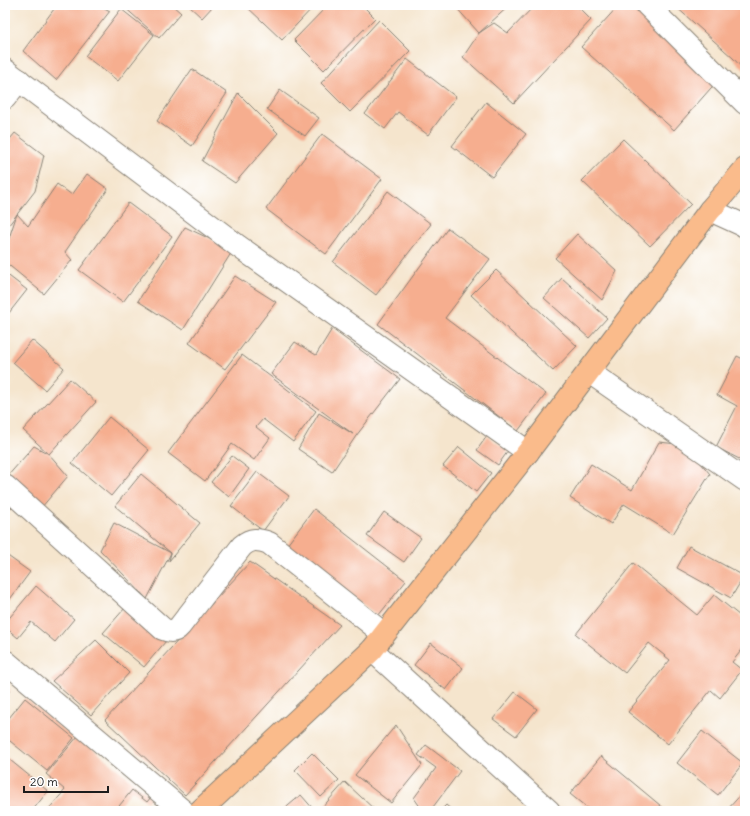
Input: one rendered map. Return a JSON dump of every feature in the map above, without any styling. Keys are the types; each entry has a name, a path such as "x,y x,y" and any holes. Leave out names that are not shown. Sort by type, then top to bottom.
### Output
{"highway":[{"path":"200,811 378,642 528,452 710,210 745,169"}],"street":[{"path":"647,5 745,103"},
{"path":"5,98 12,75 238,246 528,452"},
{"path":"710,210 745,226"},
{"path":"589,372 745,480"},
{"path":"5,486 163,629 168,631 173,631 180,626 242,546 248,541 255,540 269,543 378,642 549,811"},
{"path":"5,661 183,811"}],"building":[{"path":"57,5 99,5 110,11 56,80 23,51"},
{"path":"122,5 172,5 181,13 159,38"},
{"path":"188,5 214,5 202,18"},
{"path":"245,5 315,5 282,40"},
{"path":"328,5 362,5 375,18 324,70 294,40"},
{"path":"454,5 510,5 479,33"},
{"path":"535,5 576,5 591,20 514,103 463,57 479,33 494,23 508,33"},
{"path":"619,5 633,5 718,80 674,130 581,47"},
{"path":"674,5 745,5 745,71 733,58"},
{"path":"121,9 154,35 118,81 85,56"},
{"path":"379,20 410,51 350,112 321,83"},
{"path":"407,59 456,97 428,135 398,112 385,129 365,114"},
{"path":"192,69 227,93 192,146 157,121"},
{"path":"280,90 319,118 305,136 267,109"},
{"path":"238,93 278,133 235,183 202,161"},
{"path":"486,102 526,134 492,177 452,146"},
{"path":"15,133 44,155 35,191 8,226 5,224 5,145"},
{"path":"322,134 382,179 326,254 266,209"},
{"path":"623,139 691,204 650,246 582,181"},
{"path":"87,174 108,189 65,252 72,260 44,294 5,262 5,250 17,214 28,226 57,184 72,195"},
{"path":"388,191 431,224 376,295 333,262"},
{"path":"128,203 172,236 123,302 79,270"},
{"path":"185,227 233,250 183,330 138,301"},
{"path":"448,228 490,259 445,318 546,394 518,431 378,324"},
{"path":"577,234 617,271 602,300 555,258"},
{"path":"496,270 577,346 553,371 471,295"},
{"path":"5,273 27,290 5,318"},
{"path":"235,276 276,302 225,369 189,343"},
{"path":"562,278 607,318 589,338 544,298"},
{"path":"332,329 400,379 356,436 332,472 298,449 319,413 353,434 271,374 295,342 316,355"},
{"path":"32,340 64,368 45,390 13,362"},
{"path":"242,355 316,411 293,442 263,419 256,427 270,438 254,460 232,444 205,481 168,453"},
{"path":"737,356 745,360 745,462 716,447 737,406 717,395"},
{"path":"70,379 96,402 49,454 23,430"},
{"path":"109,417 149,450 111,496 72,463"},
{"path":"487,436 508,451 498,465 477,450"},
{"path":"659,442 686,445 710,474 673,534 624,504 611,524 570,498 591,464 632,490"},
{"path":"34,446 49,454 68,476 41,508 6,478"},
{"path":"459,447 491,473 476,492 443,466"},
{"path":"232,456 249,469 229,497 211,482"},
{"path":"257,472 289,496 263,531 231,506"},
{"path":"141,474 200,523 169,561 171,553 115,506"},
{"path":"314,509 406,581 378,616 287,545"},
{"path":"384,512 421,538 404,562 367,536"},
{"path":"114,523 171,553 147,599 100,550"},
{"path":"689,546 744,576 731,598 677,568"},
{"path":"5,554 30,572 5,606"},
{"path":"250,562 340,625 185,795 105,720"},
{"path":"633,563 697,615 714,595 745,620 745,646 732,662 742,670 720,698 711,690 668,744 628,712 670,660 649,643 625,673 576,634"},
{"path":"36,586 74,619 55,642 31,622 18,638 5,627 5,623"},
{"path":"125,608 166,641 144,667 103,633"},
{"path":"96,640 129,673 91,715 52,681"},
{"path":"431,643 463,668 446,690 414,665"},
{"path":"5,686 10,690 5,697"},
{"path":"515,692 537,709 516,736 493,719"},
{"path":"25,698 74,738 47,771 5,737 5,723"},
{"path":"396,725 422,765 391,803 355,775"},
{"path":"702,731 743,763 718,795 677,763"},
{"path":"78,736 151,797 147,802 132,790 115,811 47,811 65,790 46,774"},
{"path":"426,745 460,771 430,811 423,811 414,798 436,768 418,755"},
{"path":"312,753 339,780 321,797 295,770"},
{"path":"5,756 48,791 32,811 5,811"},
{"path":"601,756 667,811 591,811 570,794"},
{"path":"345,782 376,811 319,811"},
{"path":"745,790 745,811 727,810"},
{"path":"301,795 315,811 282,811"},
{"path":"446,805 453,811 440,811"}]}
